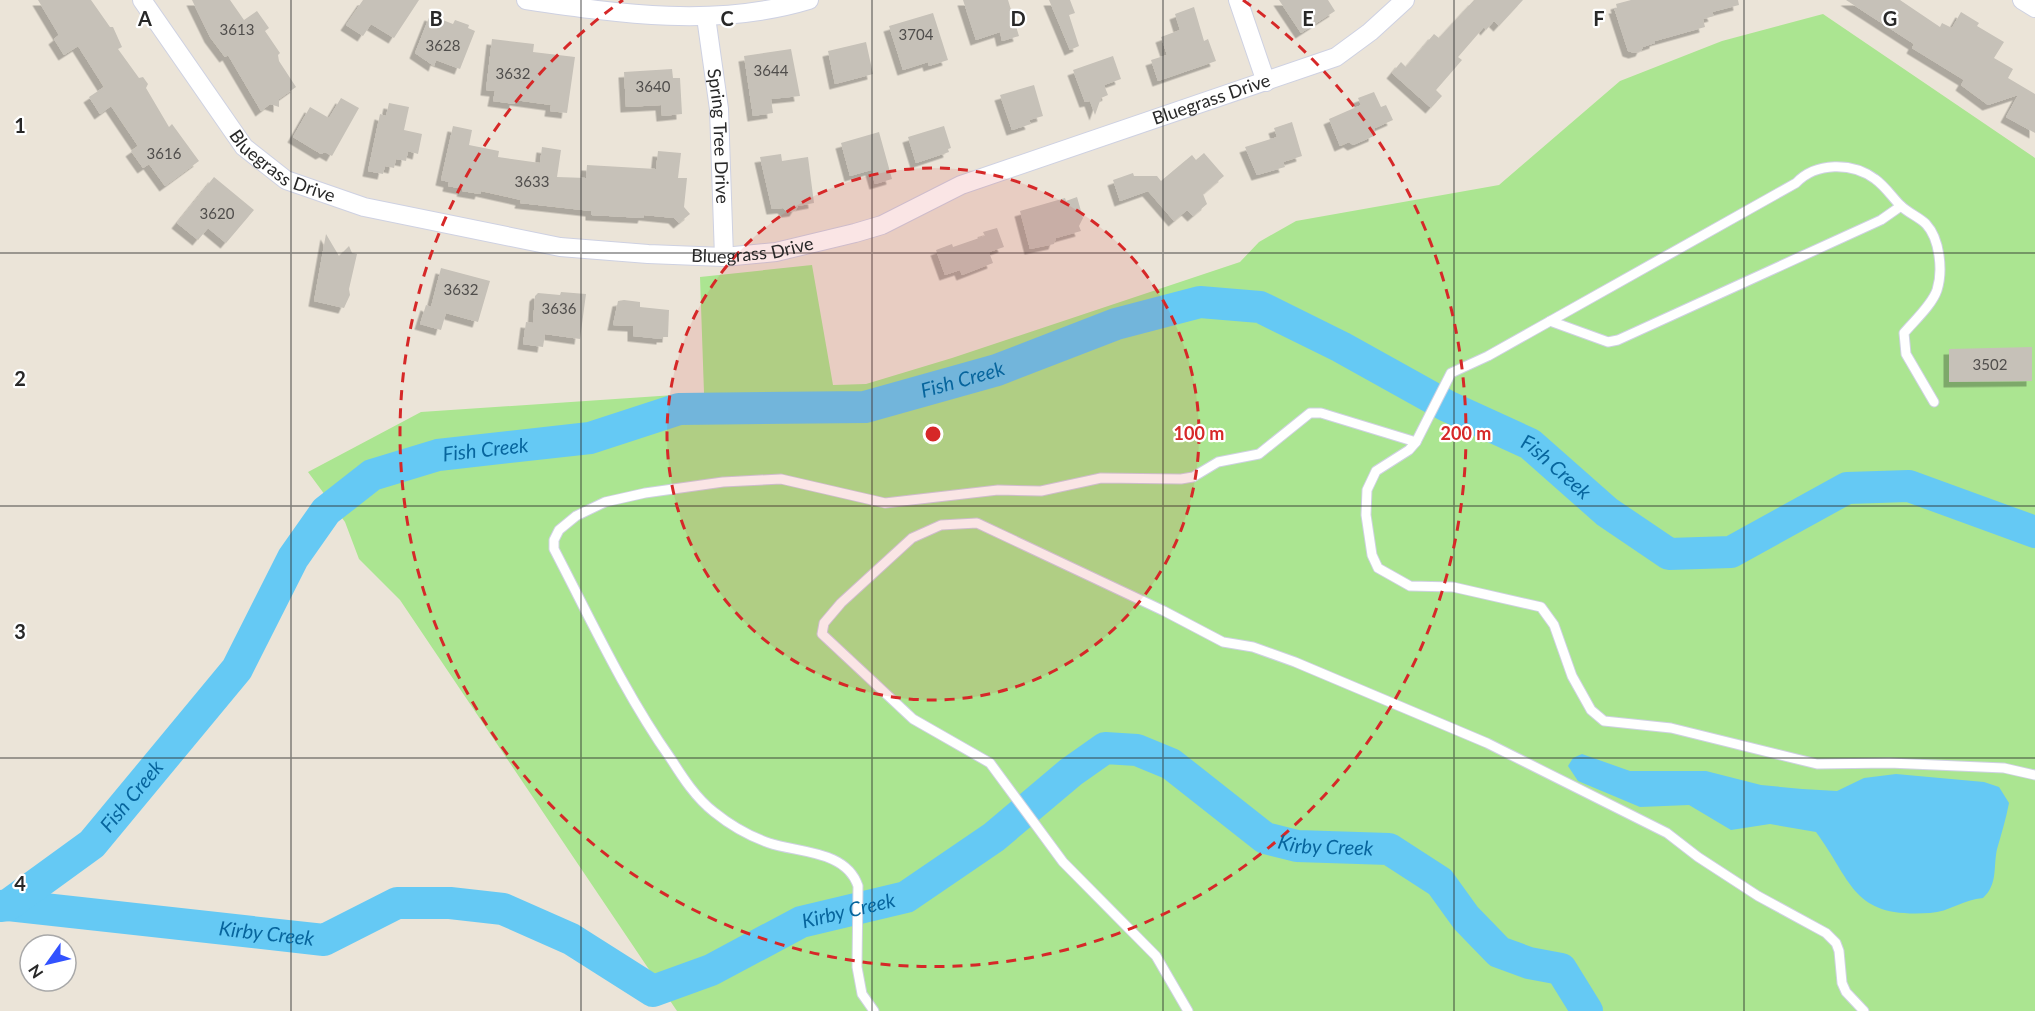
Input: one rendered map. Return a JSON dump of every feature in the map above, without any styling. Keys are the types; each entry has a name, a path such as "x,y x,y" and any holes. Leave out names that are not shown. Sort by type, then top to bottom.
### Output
{"street":[{"name":"Bluegrass Drive","path":"142,0 244,147 286,180 364,207 560,247 724,257 776,252 882,225 961,185 1336,57 1370,32 1405,0"},
{"path":"526,0 609,12 706,17 777,10 809,0"},
{"path":"1238,0 1266,82"},
{"path":"2022,0 2035,8"},
{"name":"Spring Tree Drive","path":"706,17 718,109 724,257"}],"lane":[{"path":"1934,402 1906,354 1904,333 1937,290 1940,250 1926,224 1901,206 1873,177 1839,166 1806,172 1796,183 1550,321 1451,373 1418,438 1409,450 1376,471 1367,490 1366,515 1372,555 1378,568 1410,586 1453,587 1541,607 1554,625 1572,676 1591,710 1604,721 1671,728 1817,764 1889,763 2004,768 2035,775"},
{"path":"1550,321 1608,342 1618,340 1881,220 1901,206"},
{"path":"874,1011 862,994 857,967 858,886 855,876 840,864 807,850 770,844 748,834 704,804 642,715 554,549 559,531 576,516 605,502 645,493 723,482 781,479 885,503 998,490 1041,490 1101,478 1181,479 1193,477 1218,462 1259,454 1310,413 1321,413 1418,438"},
{"path":"1188,1011 1156,956 1085,887 990,763 913,719 822,634 824,623 842,603 912,538 941,525 977,523 1164,611 1223,642 1253,647 1295,662 1488,743 1667,833 1698,857 1758,896 1826,933 1836,943 1839,951 1842,983 1846,992 1864,1011"}],"green space":[{"path":"1823,14 2035,158 2035,1011 677,1011 400,600 359,559 345,522 308,472 421,412 704,393 700,277 812,265 833,385 866,384 952,358 1240,262 1259,242 1296,221 1499,185 1620,81 1722,41"}],"water":[{"path":"1582,754 1630,771 1706,771 1761,785 1802,789 1837,791 1864,778 1896,774 1984,782 1999,787 2009,803 1997,849 1993,881 1983,898 1944,910 1930,913 1904,913 1885,910 1858,894 1816,832 1770,824 1731,830 1689,805 1640,807 1578,781 1568,766 1573,758"}],"building":[{"path":"38,0 91,0 110,27 113,27 122,47 118,49 139,78 143,77 148,84 146,88 169,127 172,124 199,161 165,186 149,164 143,168 131,151 138,146 111,106 100,114 89,97 104,87 78,46 64,55 54,39 59,35"},
{"path":"192,0 230,0 244,20 257,11 269,28 265,31 280,53 279,61 296,87 279,99 279,107 270,104 261,111 228,55 225,57 210,37"},
{"path":"363,0 419,0 394,38 371,24 363,36 346,25"},
{"path":"963,0 1008,0 1019,36 1002,41 1000,32 976,40"},
{"path":"1049,0 1070,0 1075,13 1069,15 1079,46 1070,50"},
{"path":"1279,0 1328,0 1335,11 1301,33"},
{"path":"1474,0 1523,0 1499,26 1494,21 1486,30 1484,27 1458,57 1462,60 1436,90 1442,96 1431,108 1392,73 1401,62 1406,67 1434,34 1439,38"},
{"path":"1631,0 1738,0 1739,5 1712,12 1714,16 1703,19 1705,27 1655,41 1634,53 1628,51 1614,8 1617,8 1616,4"},
{"path":"1846,0 1900,0 1940,27 1942,23 1952,28 1961,12 1979,23 1977,26 2004,42 1994,58 2013,69 2008,78 2035,94 2035,133 2006,117 2018,95 1988,105 1961,85 1964,80 1912,48 1914,44"},
{"path":"1194,7 1204,41 1208,39 1216,61 1158,81 1151,60 1167,55 1161,37 1180,30 1175,14"},
{"path":"933,13 948,60 929,66 928,62 903,70 889,26"},
{"path":"430,15 453,24 455,20 469,25 468,28 475,31 460,69 436,60 434,66 415,53"},
{"path":"492,39 534,44 533,52 575,57 567,113 550,111 551,105 515,100 515,104 493,101 495,91 486,90"},
{"path":"866,42 873,74 835,84 828,51"},
{"path":"791,49 800,96 771,99 773,113 753,116 744,56"},
{"path":"1113,56 1121,79 1104,85 1108,95 1101,98 1095,115 1090,101 1085,102 1073,70"},
{"path":"672,69 673,78 680,78 682,114 662,116 661,105 626,107 624,72"},
{"path":"1034,85 1043,116 1029,120 1031,124 1012,130 1000,95"},
{"path":"1374,92 1381,107 1386,105 1393,120 1375,128 1374,136 1353,145 1349,142 1340,146 1329,119 1361,105 1358,98"},
{"path":"341,98 359,108 332,156 325,152 321,154 293,137 310,107 329,118"},
{"path":"389,103 409,107 404,130 422,134 418,154 408,151 406,161 396,159 394,168 385,166 383,174 368,171 380,114 386,116"},
{"path":"1292,122 1302,156 1283,162 1285,167 1257,175 1245,147 1277,137 1274,128"},
{"path":"453,126 472,130 469,145 499,151 498,157 540,163 542,147 561,150 557,177 586,178 587,165 656,169 658,151 681,153 678,178 687,178 684,207 690,214 679,223 674,218 644,215 643,218 591,215 591,211 520,203 521,200 481,191 480,194 462,191 463,189 448,186 449,182 441,180"},
{"path":"944,126 951,148 948,149 949,152 916,163 908,137"},
{"path":"879,132 892,179 875,184 871,170 850,176 841,143"},
{"path":"1204,153 1224,176 1203,194 1207,204 1193,216 1187,210 1174,221 1148,191 1120,201 1113,180 1133,173 1134,176 1157,176 1161,181 1192,155 1196,160"},
{"path":"781,154 782,161 808,157 814,203 798,206 795,211 787,212 783,208 772,209 760,157"},
{"path":"214,177 254,210 226,243 208,228 198,240 177,223"},
{"path":"1077,197 1083,218 1079,226 1081,231 1056,238 1054,244 1030,249 1020,211 1065,198 1066,201"},
{"path":"997,228 1004,247 989,252 993,263 962,275 960,270 945,275 936,250 985,236 983,232"},
{"path":"326,234 339,256 349,246 352,253 357,254 349,289 350,295 344,308 314,301"},
{"path":"441,268 490,281 478,322 446,313 441,330 420,324 426,305 431,307"},
{"path":"561,292 586,294 580,339 545,334 543,347 523,344 526,322 533,323 535,296 538,293 560,295"},
{"path":"618,301 640,302 640,307 669,310 668,337 662,337 662,339 633,336 633,326 613,325"},
{"path":"2032,347 2032,381 1949,382 1949,349"}],"waterway":[{"name":"Fish Creek","path":"0,906 8,905 92,844 237,669 293,558 326,511 372,475 438,455 590,438 679,409 865,407 997,370 1116,324 1200,302 1260,307 1341,347 1447,406 1530,444 1607,512 1669,554 1731,552 1847,488 1909,486 2035,532"},
{"name":"Kirby Creek","path":"8,905 324,940 397,903 450,903 503,909 571,939 653,991 711,970 801,922 906,897 994,837 1071,772 1105,748 1137,750 1171,764 1265,838 1297,846 1389,849 1440,882 1466,918 1499,952 1529,963 1561,969 1587,1011"}]}
